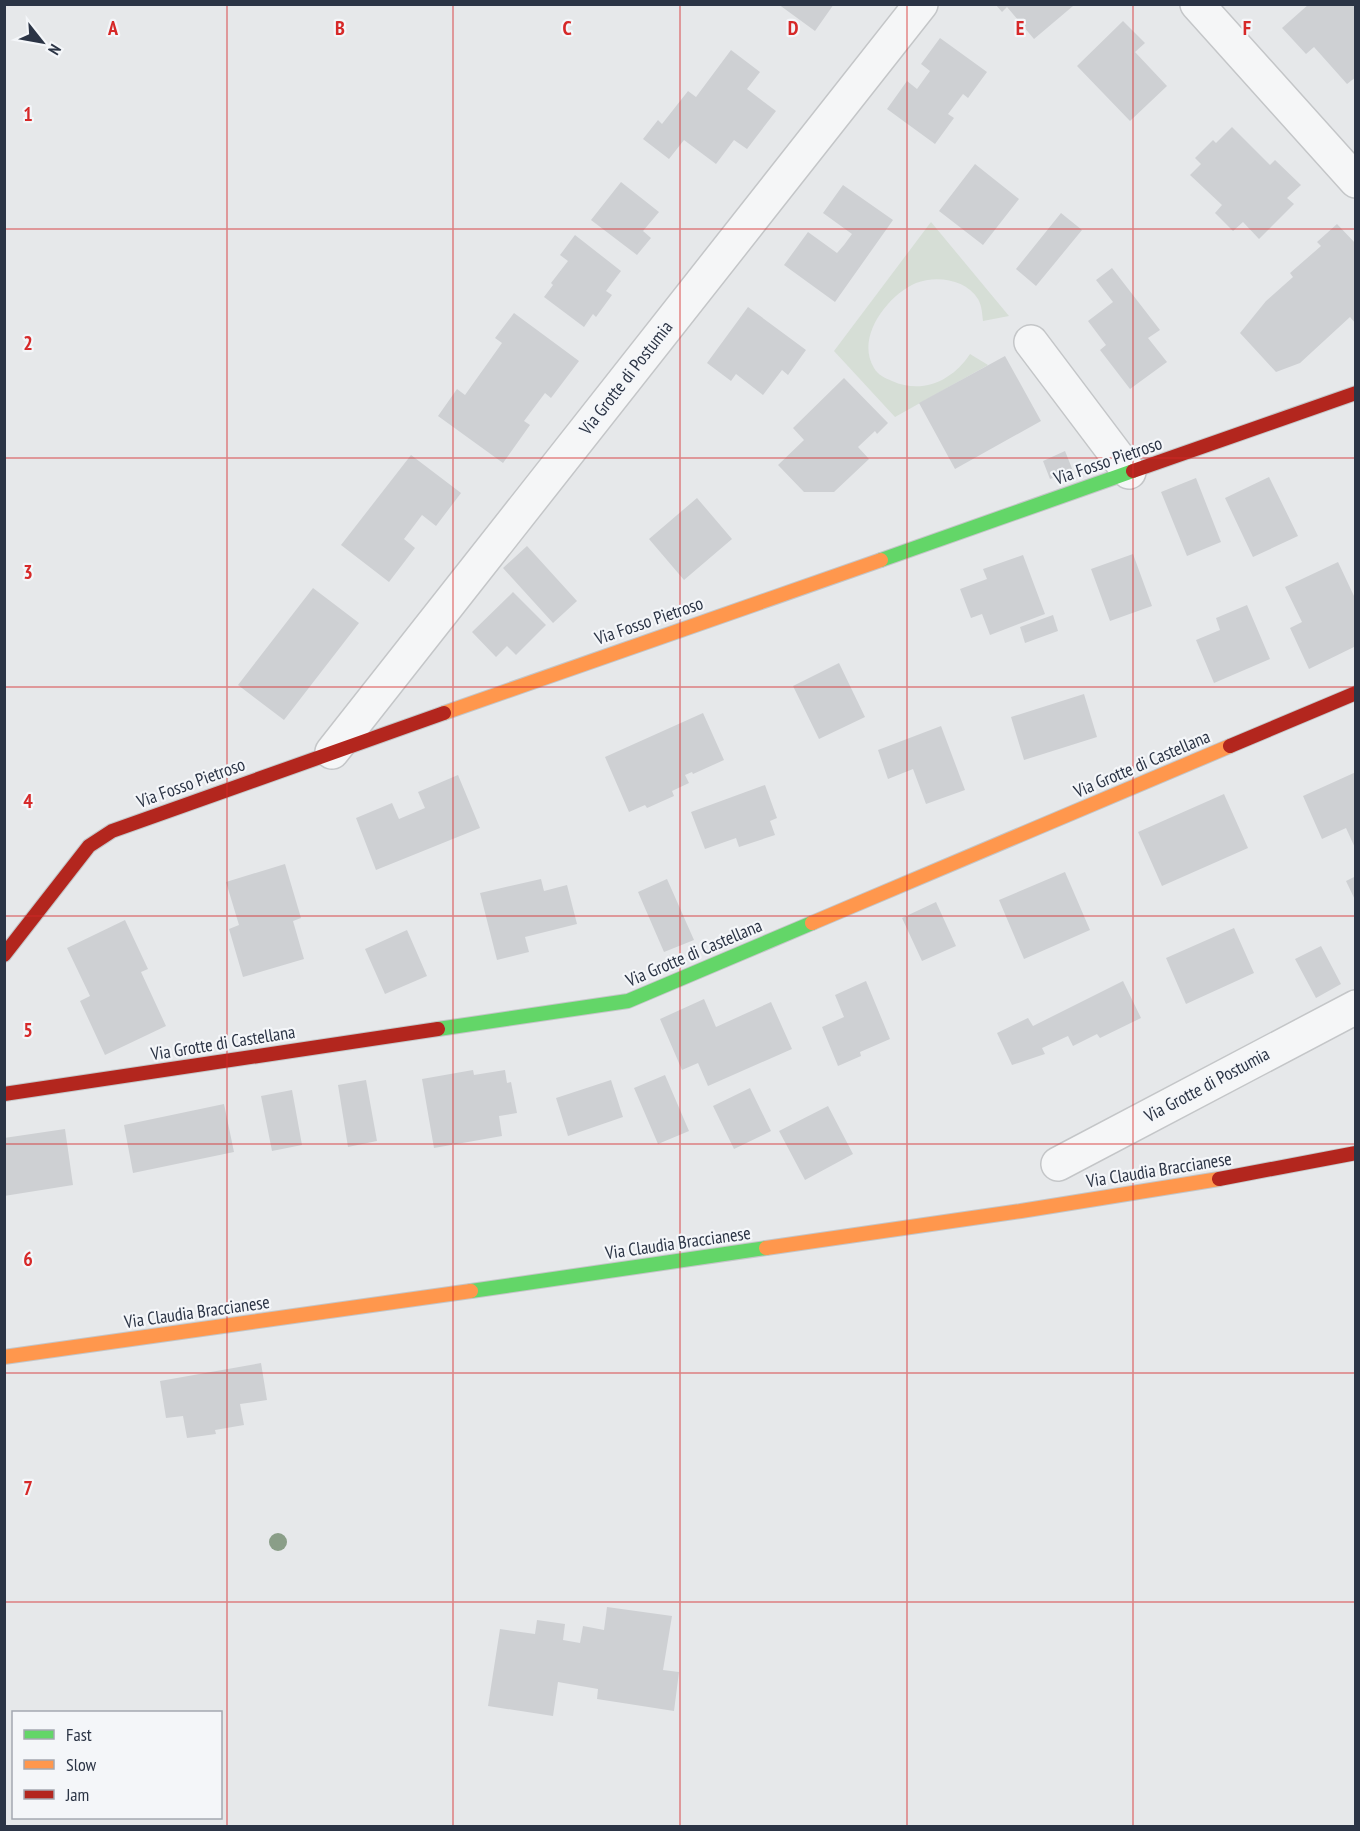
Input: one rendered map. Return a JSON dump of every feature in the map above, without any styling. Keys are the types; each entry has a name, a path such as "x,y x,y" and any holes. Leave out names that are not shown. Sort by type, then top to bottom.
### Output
{"street":[{"name":"Via Grotte di Postumia","path":"332,752 921,4"},
{"path":"1197,4 1356,181"},
{"path":"1031,342 1129,472"},
{"name":"Via Fosso Pietroso","path":"4,956 89,846 112,831 1356,393"},
{"name":"Via Grotte di Castellana","path":"4,1094 628,1001 1356,693"},
{"name":"Via Grotte di Postumia","path":"1058,1164 1356,1007"},
{"name":"Via Claudia Braccianese","path":"4,1357 862,1234 1251,1174 1356,1153"}],"shaded area":[{"path":"931,222 1009,316 983,321 980,304 973,292 958,283 941,279 916,283 895,297 877,318 869,343 869,356 874,368 880,374 889,380 915,386 946,378 970,354 988,365 895,417 834,351"}],"building":[{"path":"778,4 834,4 815,31"},
{"path":"1309,4 1356,4 1356,77 1347,84 1314,47 1306,54 1282,28"},
{"path":"996,5 1073,6 1034,39 1007,7 1002,12"},
{"path":"1123,21 1145,43 1135,52 1167,86 1130,121 1077,66"},
{"path":"940,38 987,72 968,98 963,94 948,114 954,118 935,144 887,109 907,81 917,89 930,71 921,64"},
{"path":"731,50 760,72 747,89 776,111 747,149 734,140 716,164 684,140 669,159 643,139 658,120 662,124 688,91 696,97"},
{"path":"1232,127 1270,165 1275,160 1301,185 1287,198 1294,204 1259,239 1243,222 1233,231 1215,213 1222,205 1190,175 1201,164 1195,158 1213,140 1216,143"},
{"path":"975,164 1019,199 983,245 939,211"},
{"path":"621,182 659,212 643,231 651,238 637,255 591,220"},
{"path":"843,185 893,220 835,302 784,265 808,232 837,253 844,245 852,234 823,213"},
{"path":"1061,213 1082,230 1036,286 1016,269"},
{"path":"1337,224 1356,244 1356,324 1350,317 1300,363 1276,372 1240,333 1266,301 1293,277 1290,273 1321,246 1317,242"},
{"path":"575,235 621,271 606,291 612,295 596,317 593,314 584,327 544,297 553,285 551,283 568,261 560,255"},
{"path":"1112,268 1160,330 1148,338 1167,362 1130,389 1100,350 1106,345 1088,321 1113,302 1096,280"},
{"path":"748,307 806,350 788,375 782,370 763,395 736,374 731,381 707,363"},
{"path":"514,313 579,361 551,398 545,393 524,421 530,425 503,463 438,416 457,389 465,395 502,343 495,338"},
{"path":"1005,356 1041,421 955,469 919,403"},
{"path":"844,378 888,423 877,434 875,431 858,447 869,459 834,492 804,492 778,465 804,440 793,428"},
{"path":"1065,451 1073,471 1050,479 1043,461"},
{"path":"411,455 461,493 436,526 422,515 404,539 415,548 389,582 341,545"},
{"path":"1269,477 1298,536 1253,557 1225,498"},
{"path":"1196,478 1221,542 1187,556 1161,492"},
{"path":"697,498 732,539 684,580 649,539"},
{"path":"527,546 577,601 553,623 503,568"},
{"path":"1133,554 1152,606 1110,621 1091,569"},
{"path":"1023,555 1045,614 990,635 982,614 971,618 960,589 987,579 983,569"},
{"path":"1338,562 1354,596 1356,595 1356,646 1309,669 1290,628 1302,622 1285,587"},
{"path":"313,588 359,623 284,720 238,685"},
{"path":"513,592 546,625 516,655 507,646 496,657 472,632"},
{"path":"1247,605 1270,659 1214,683 1196,640 1220,630 1216,618"},
{"path":"1053,615 1058,631 1025,643 1020,627"},
{"path":"839,663 865,717 819,739 793,686"},
{"path":"1084,694 1097,737 1024,760 1011,717"},
{"path":"703,713 724,760 693,774 692,772 685,775 689,783 672,791 674,796 647,808 645,805 629,812 605,757"},
{"path":"941,726 965,790 926,804 913,769 888,779 878,750"},
{"path":"1356,772 1356,850 1346,828 1322,839 1303,796"},
{"path":"458,775 480,828 376,870 356,818 392,803 399,819 425,808 418,792"},
{"path":"765,785 777,818 770,821 775,835 739,847 736,838 705,849 691,812"},
{"path":"1224,794 1248,848 1162,886 1138,832"},
{"path":"285,864 301,918 293,921 304,959 243,977 229,929 239,925 226,882"},
{"path":"1065,872 1090,930 1024,959 999,900"},
{"path":"1356,876 1356,902 1346,881"},
{"path":"541,879 544,891 567,885 577,924 525,937 529,952 497,960 480,893"},
{"path":"667,879 694,940 664,952 638,892"},
{"path":"936,902 956,946 922,961 902,918"},
{"path":"125,920 148,969 141,972 166,1026 105,1055 80,1001 90,996 67,948"},
{"path":"1234,928 1254,973 1186,1004 1166,958"},
{"path":"407,930 427,976 385,994 365,949"},
{"path":"1321,946 1341,984 1316,998 1295,959"},
{"path":"866,981 890,1039 860,1052 861,1056 838,1066 822,1027 844,1017 835,995"},
{"path":"1123,981 1141,1018 1100,1038 1097,1034 1073,1046 1068,1036 1042,1048 1045,1054 1012,1065 997,1033 1028,1018 1033,1026"},
{"path":"704,999 716,1027 771,1002 792,1049 708,1086 698,1063 682,1070 660,1019"},
{"path":"473,1070 474,1075 505,1070 507,1083 511,1082 517,1113 499,1116 502,1136 434,1148 422,1079"},
{"path":"665,1075 689,1131 658,1144 634,1088"},
{"path":"366,1080 377,1141 348,1147 338,1085"},
{"path":"611,1080 623,1117 568,1136 556,1098"},
{"path":"750,1088 771,1131 734,1149 713,1106"},
{"path":"292,1090 302,1145 272,1151 261,1096"},
{"path":"224,1104 234,1152 133,1173 124,1125"},
{"path":"828,1106 853,1154 805,1180 779,1131"},
{"path":"65,1129 73,1185 4,1196 4,1138"},
{"path":"261,1363 267,1400 240,1404 244,1425 215,1430 216,1434 187,1438 183,1416 166,1418 160,1381"},
{"path":"607,1607 672,1616 663,1670 679,1672 674,1711 597,1699 598,1689 558,1682 553,1716 488,1706 500,1629 535,1634 537,1620 565,1624 563,1640 580,1643 583,1626 604,1630"}],"traffic: fast":[{"path":"881,560 1133,471"},
{"path":"438,1029 628,1001 812,923"},
{"path":"471,1291 766,1248"}],"traffic: slow":[{"path":"444,713 881,560"},
{"path":"812,923 1230,746"},
{"path":"766,1248 1021,1211 1219,1179"},
{"path":"4,1357 471,1291"}],"traffic: jam":[{"path":"1133,471 1356,393"},
{"path":"1230,746 1356,693"},
{"path":"4,955 89,846 112,831 444,713"},
{"path":"4,1094 438,1029"},
{"path":"1219,1179 1356,1153"}]}
